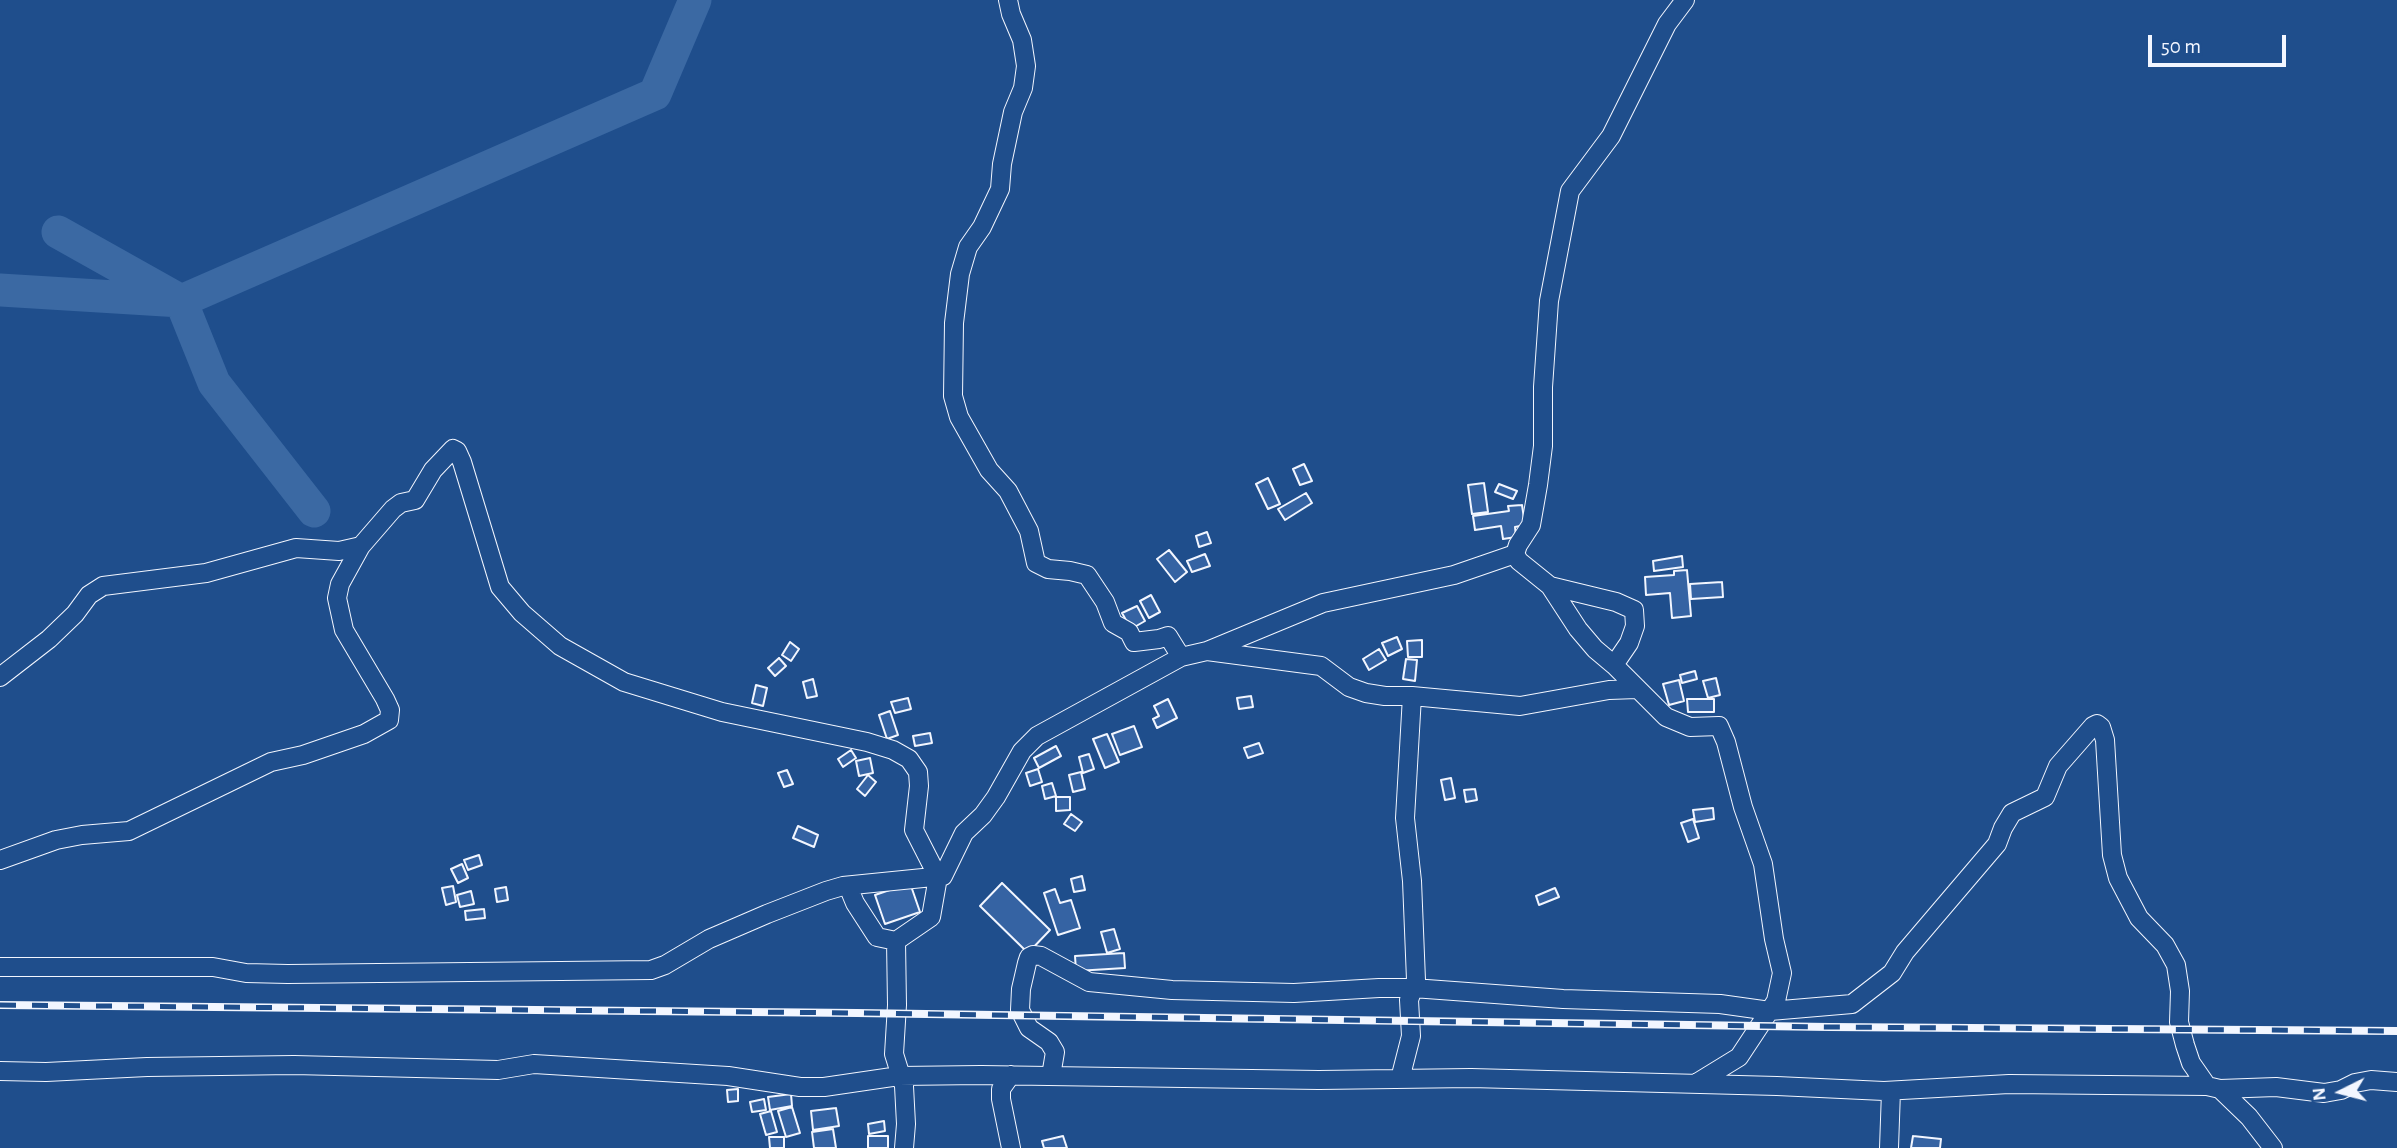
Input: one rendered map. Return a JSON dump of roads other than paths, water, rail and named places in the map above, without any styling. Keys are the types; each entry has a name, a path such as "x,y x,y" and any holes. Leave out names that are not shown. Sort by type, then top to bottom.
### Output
{"street":[{"path":"1008,0 1022,40 1026,66 1023,88 1013,113 1002,164 1000,189 987,217 968,247 960,274 954,323 953,396 959,416 989,470 1008,491 1029,531 1036,563 1048,569 1087,575 1114,623 1129,632 1134,642 1168,636 1181,657"},
{"path":"1685,0 1667,24 1611,136 1570,191 1549,301 1543,387 1543,446 1538,485 1531,525 1518,545 1516,554 1519,561 1550,586 1578,629 1595,649 1666,717 1690,727 1719,726 1726,742 1743,807 1763,864 1782,973 1781,985 1770,1011 1738,1057 1695,1084"},
{"path":"0,860 55,841 82,835 129,831 271,762 303,755 364,734 389,720 390,710 385,699 344,630 337,598 340,584 361,546 393,509 401,503 415,500 433,470 453,449 457,451 478,510 500,587 531,622 560,646 624,682 722,712 867,742 893,750 909,759 918,772 919,786 914,830 938,877 931,917 896,940 877,937 855,903 848,886"},
{"path":"0,677 48,639 75,614 89,595 103,586 206,573 296,548 339,551 361,546"},
{"path":"0,967 213,967 288,974 651,970 665,965 709,939 826,891 848,886 943,876 964,833 983,815 1022,751 1038,736 1181,657 1207,651 1323,603 1454,575 1516,554"},
{"path":"1550,586 1616,602 1634,610 1635,626 1629,643 1614,665"},
{"path":"1207,651 1321,666 1349,687 1366,693 1520,706 1609,690 1637,690"},
{"path":"1400,1079 1411,1036 1409,1000 1416,980 1405,797 1412,696"},
{"path":"1051,1076 1055,1052 1049,1042 1029,1028 1020,1010 1021,989 1027,963 1033,954 1072,972 1080,979 1112,986 1172,990 1294,993 1413,988 1563,999 1720,1004 1770,1011 1852,1004 1892,973 1905,952 1997,844 2012,813 2045,797 2058,766 2097,724 2101,727 2105,740 2112,855 2118,878 2139,918 2165,945 2176,965 2180,991 2179,1022 2191,1063 2214,1088 2249,1117 2273,1148"},
{"path":"896,940 897,1004 894,1054 904,1086 904,1148"},
{"path":"0,1071 294,1065 498,1070 534,1064 728,1076 800,1087 824,1087 899,1076 1011,1075 1471,1078 1891,1091 2009,1084 2276,1087 2324,1093 2371,1080 2397,1082"},
{"path":"1011,1075 1001,1089 1011,1148"},
{"path":"1889,1148 1891,1091"}],"waterway":[{"path":"0,290 181,301 655,94 695,0"},
{"path":"58,232 181,301 214,383 314,511"}],"railway":[{"path":"0,1005 857,1013 1829,1027 2397,1031"}]}
